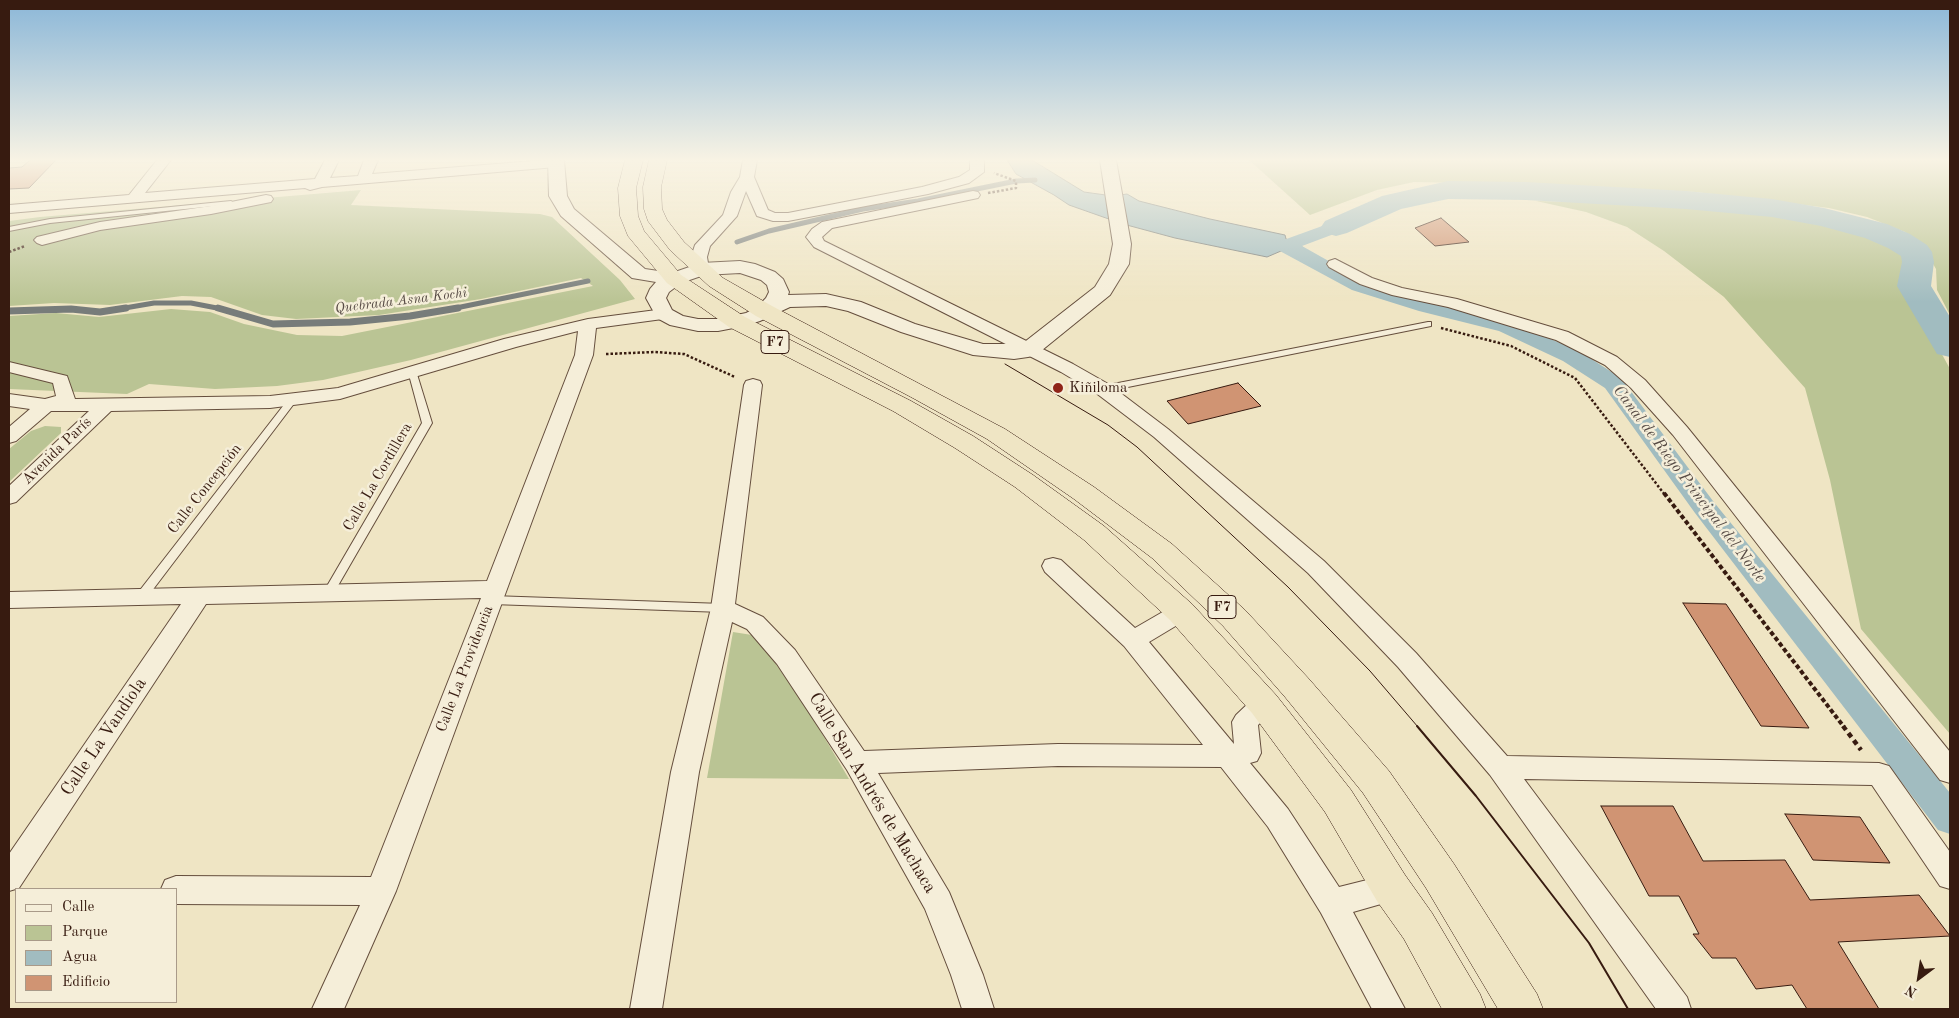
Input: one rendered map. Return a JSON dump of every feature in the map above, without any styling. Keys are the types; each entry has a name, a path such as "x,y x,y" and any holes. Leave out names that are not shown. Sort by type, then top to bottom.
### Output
{"highway":[{"name":"F7","path":"628,208 629,216 635,232 674,280 737,322 902,406 1017,476 1094,533 1182,612 1264,704 1338,801 1418,926 1465,1009"},
{"name":"F7","path":"654,208 658,221 677,246 716,282 764,311 920,392 996,434 1084,493 1169,558 1234,618 1297,688 1376,782 1440,876 1522,1009"}],"street":[{"path":"9,209 28,208"},
{"path":"42,240 100,226 224,208"},
{"path":"564,208 567,212 639,274 674,280"},
{"path":"701,269 699,257 703,245 730,216 733,208"},
{"path":"760,208 762,213 788,217 837,208"},
{"path":"914,208 827,226 817,232 814,237 819,244 1067,368 1104,389 1161,434 1316,567 1407,660 1500,767 1675,1009"},
{"path":"764,311 775,301 779,292 776,283 768,276 756,270 740,267 701,269 674,280 660,289 656,298 664,314 677,321 718,326 737,322 764,311 786,300 826,300 854,306 917,331 981,350 1014,352 1028,350 1102,291 1119,264 1122,244 1116,208"},
{"path":"1335,264 1366,281 1398,292 1451,303 1562,336 1611,361 1638,384 1680,431 1950,772"},
{"path":"9,400 46,405 260,402 340,393 510,343 588,324 664,314"},
{"name":"Calle La Providencia","path":"328,1009 381,891 584,355 588,324"},
{"path":"9,367 60,380 66,399 46,405 9,437"},
{"path":"646,1009 685,772 724,608 753,385"},
{"name":"Avenida París","path":"9,497 106,405"},
{"path":"1053,566 1133,640 1278,818 1332,903 1389,1009"},
{"path":"9,600 328,593 493,595"},
{"name":"Calle La Vandiola","path":"9,878 199,596"},
{"name":"Calle San Andrés de Machaca","path":"724,608 755,623 786,657 857,762 938,902 967,975 978,1009"},
{"path":"1133,640 1182,612"},
{"path":"857,762 1058,755 1227,756 1248,753 1244,722 1264,704"},
{"path":"1500,767 1879,774 1950,876"},
{"path":"1332,903 1392,888"},
{"path":"178,890 381,891"}],"lane":[{"path":"9,229 50,220 180,208"},
{"path":"1104,389 1428,324"},
{"name":"Calle La Cordillera","path":"328,593 427,423 412,371"},
{"name":"Calle Concepción","path":"141,597 293,399"},
{"path":"493,595 724,608"}],"path":[{"path":"1428,324 1510,346 1575,378 1879,774"},
{"path":"584,355 655,352 684,354 753,385"}],"green space":[{"path":"153,208 404,208 540,214 552,217 620,280 635,299 411,360 323,380 277,386 215,389 149,384 127,394 9,389 9,316 56,313 99,317 171,309 210,312 244,324 297,335 342,336 593,286 581,278 481,299 379,315 296,319 262,315 211,297 182,296 110,305 54,303 9,306 9,221"},
{"path":"1302,208 1330,208 1310,215"},
{"path":"1566,208 1701,208 1774,214 1836,225 1873,235 1898,247 1905,259 1902,281 1950,369 1950,734 1861,629 1830,480 1805,388 1724,297 1664,251 1627,227 1586,212"},
{"path":"1825,208 1950,208 1950,315 1937,290 1936,269 1924,248 1905,232 1867,217"},
{"path":"45,426 61,427 61,433 9,482 9,449 31,431"},
{"path":"733,632 752,635 769,654 811,715 849,779 707,778"}],"water":[{"path":"1076,208 1165,208 1285,235 1286,239 1304,248 1296,253 1287,250 1267,257 1175,238 1123,224"}],"building":[{"path":"1441,218 1469,242 1435,246 1415,228"},
{"path":"1238,383 1261,406 1188,424 1167,401"},
{"path":"1683,603 1726,604 1809,728 1761,726"},
{"path":"1601,806 1673,806 1703,861 1785,860 1810,900 1919,895 1950,936 1838,942 1879,1009 1807,1009 1792,985 1756,989 1736,958 1712,958 1693,934 1699,934 1679,896 1649,896"},
{"path":"1785,814 1860,817 1890,863 1813,860"}],"waterway":[{"name":"Quebrada Asna Kochi","path":"737,242 769,231 873,208"},
{"path":"1336,227 1380,208"},
{"path":"1767,208 1824,217 1876,231 1899,241 1916,252 1918,262 1914,286 1950,346"},
{"path":"1294,243 1336,227"},
{"name":"Canal de Riego Principal del Norte","path":"1285,246 1359,286 1426,307 1506,327 1571,356 1613,383 1704,507 1950,819"},
{"name":"Quebrada Asna Kochi","path":"451,309 588,281"},
{"name":"Quebrada Asna Kochi","path":"119,309 154,303 191,303 220,309"},
{"name":"Quebrada Asna Kochi","path":"9,311 71,309 100,312 126,308"},
{"name":"Quebrada Asna Kochi","path":"220,309 273,324 350,322 410,316 458,308"}],"tram line":[{"path":"1005,364 1108,425 1137,447 1288,587 1370,671 1418,727"},
{"path":"1417,726 1476,796 1589,943 1628,1009"}],"place":[{"name":"Kiñiloma","path":"1058,388"}]}
